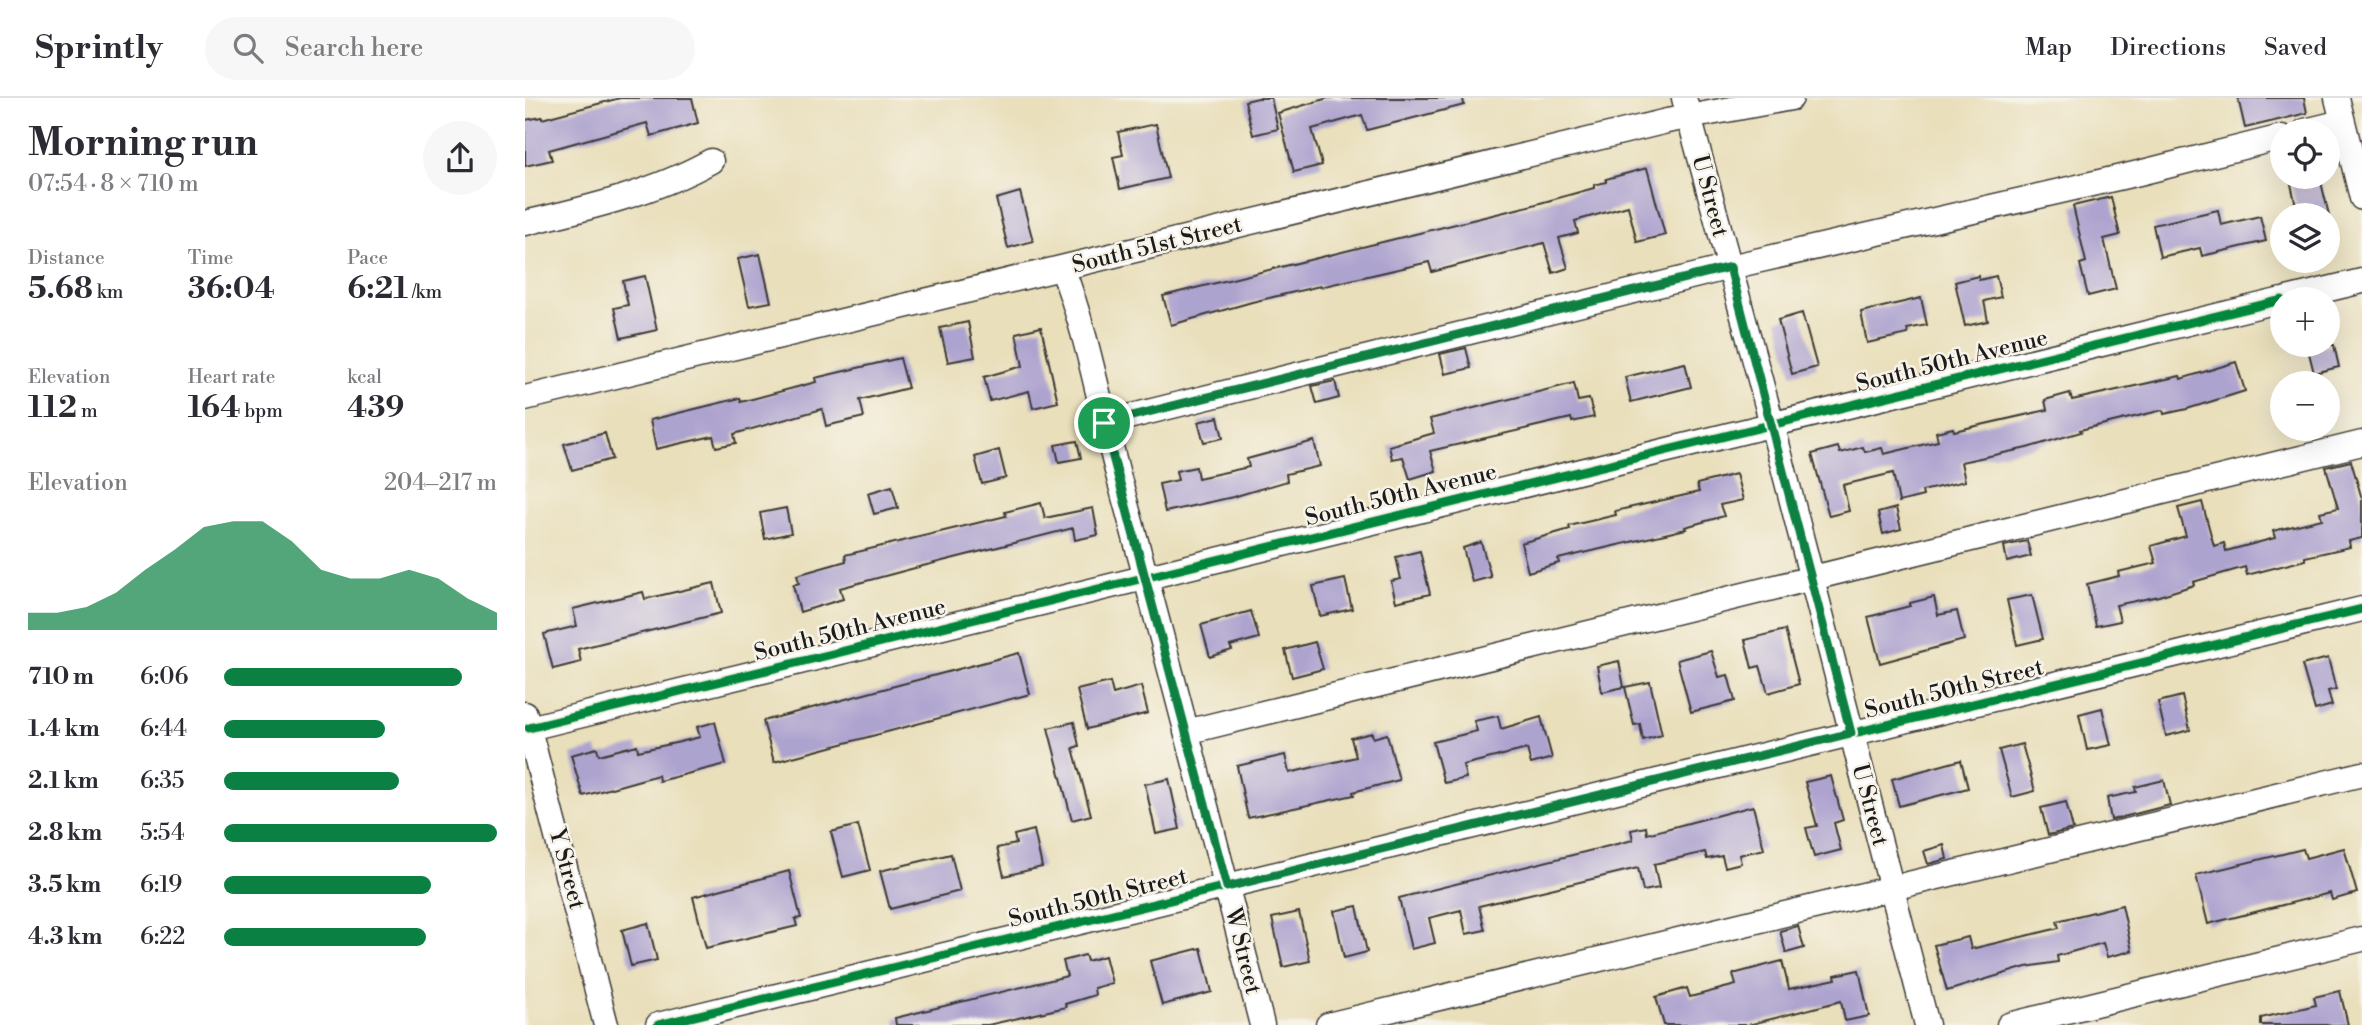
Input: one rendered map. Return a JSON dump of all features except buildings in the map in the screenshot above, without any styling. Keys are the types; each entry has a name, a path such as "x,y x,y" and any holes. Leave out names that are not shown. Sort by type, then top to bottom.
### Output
{"street":[{"name":"South 51st Street","path":"525,398 1667,121 1687,108 1791,98"},
{"name":"U Street","path":"1687,108 1772,424 1927,1025"},
{"path":"2339,110 2362,198"},
{"path":"1104,423 1730,267 2139,173 2270,140"},
{"path":"525,223 636,195 681,178 711,161"},
{"name":"W Street","path":"1062,268 1073,295 1262,1025"},
{"name":"South 50th Avenue","path":"2337,287 2362,281"},
{"name":"South 50th Avenue","path":"527,720 1146,577 2270,303"},
{"path":"1186,732 2362,443"},
{"name":"South 50th Street","path":"658,1025 2362,609"},
{"name":"Y Street","path":"527,720 606,1025"},
{"path":"1328,1025 2362,774"},
{"path":"2009,1025 2362,939"}],"cycle path":[{"path":"529,728 2270,303"},
{"path":"658,1025 2362,609"}],"route":[{"path":"1730,267 1851,733 1227,887 1104,423 1730,267"}]}
